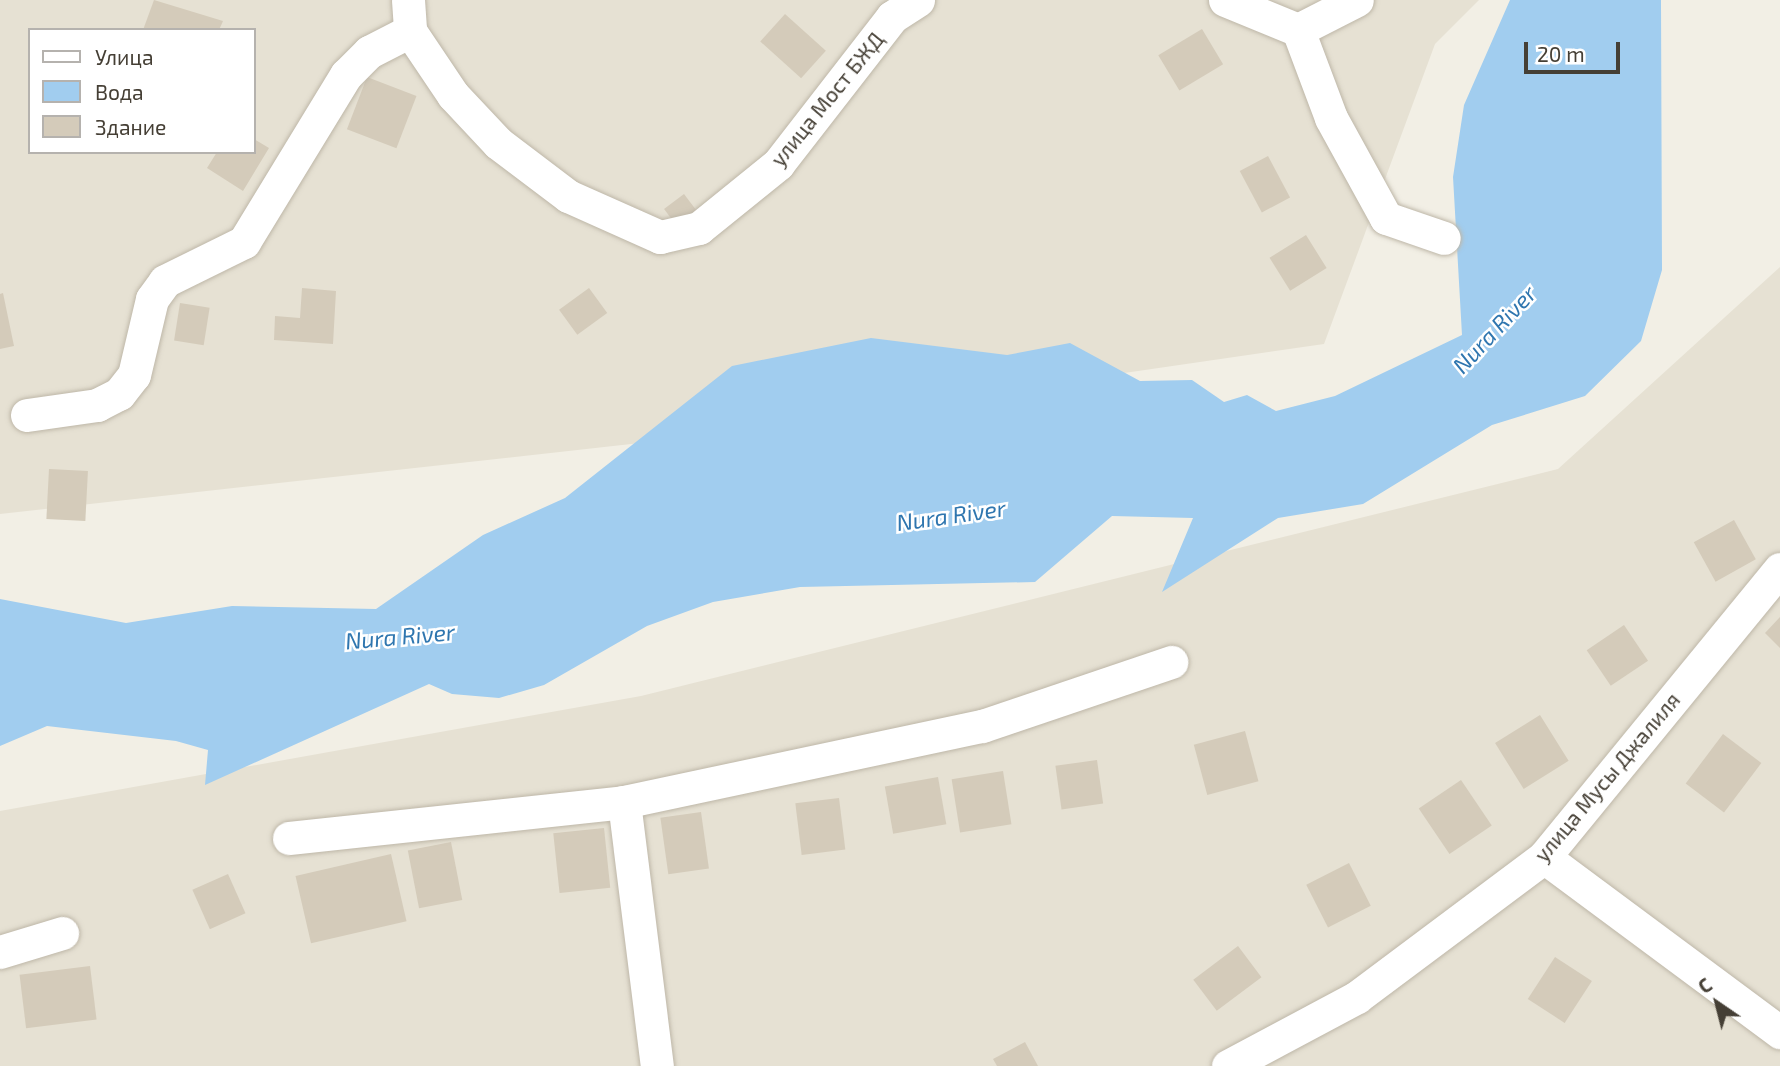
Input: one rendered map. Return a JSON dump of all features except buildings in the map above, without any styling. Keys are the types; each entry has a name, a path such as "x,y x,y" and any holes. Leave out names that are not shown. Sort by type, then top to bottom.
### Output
{"street":[{"name":"улица Мост БЖД","path":"27,415 97,405 119,394 134,375 152,299 165,281 244,242 346,75 409,15 453,95 498,143 568,196 660,237 699,228 778,164 892,17 918,0"},
{"path":"1225,0 1298,30 1331,118 1386,218 1444,238"},
{"path":"1298,30 1357,0"},
{"name":"улица Мусы Джалиля","path":"1228,1066 1357,997 1544,858 1780,569"},
{"path":"289,838 624,802 982,726 1171,662"},
{"path":"624,802 657,1066"},
{"path":"1544,858 1780,1032"},
{"path":"0,952 62,933"}],"shaded area":[{"path":"0,0 1479,0 1435,44 1324,344 658,441 0,514"},
{"path":"1780,267 1780,1066 0,1066 0,811 641,696 1558,469"}],"water":[{"name":"Nura River","path":"1510,0 1661,0 1662,270 1641,341 1585,396 1492,425 1363,504 1278,518 1162,592 1193,518 1112,516 1035,582 800,587 713,602 647,626 544,685 499,698 452,694 429,684 205,785 208,750 176,741 47,726 0,746 0,599 126,623 232,606 376,609 483,535 565,498 732,366 871,338 1007,355 1070,343 1140,381 1192,380 1224,402 1247,395 1276,411 1335,396 1462,335 1453,177 1464,105"}]}
